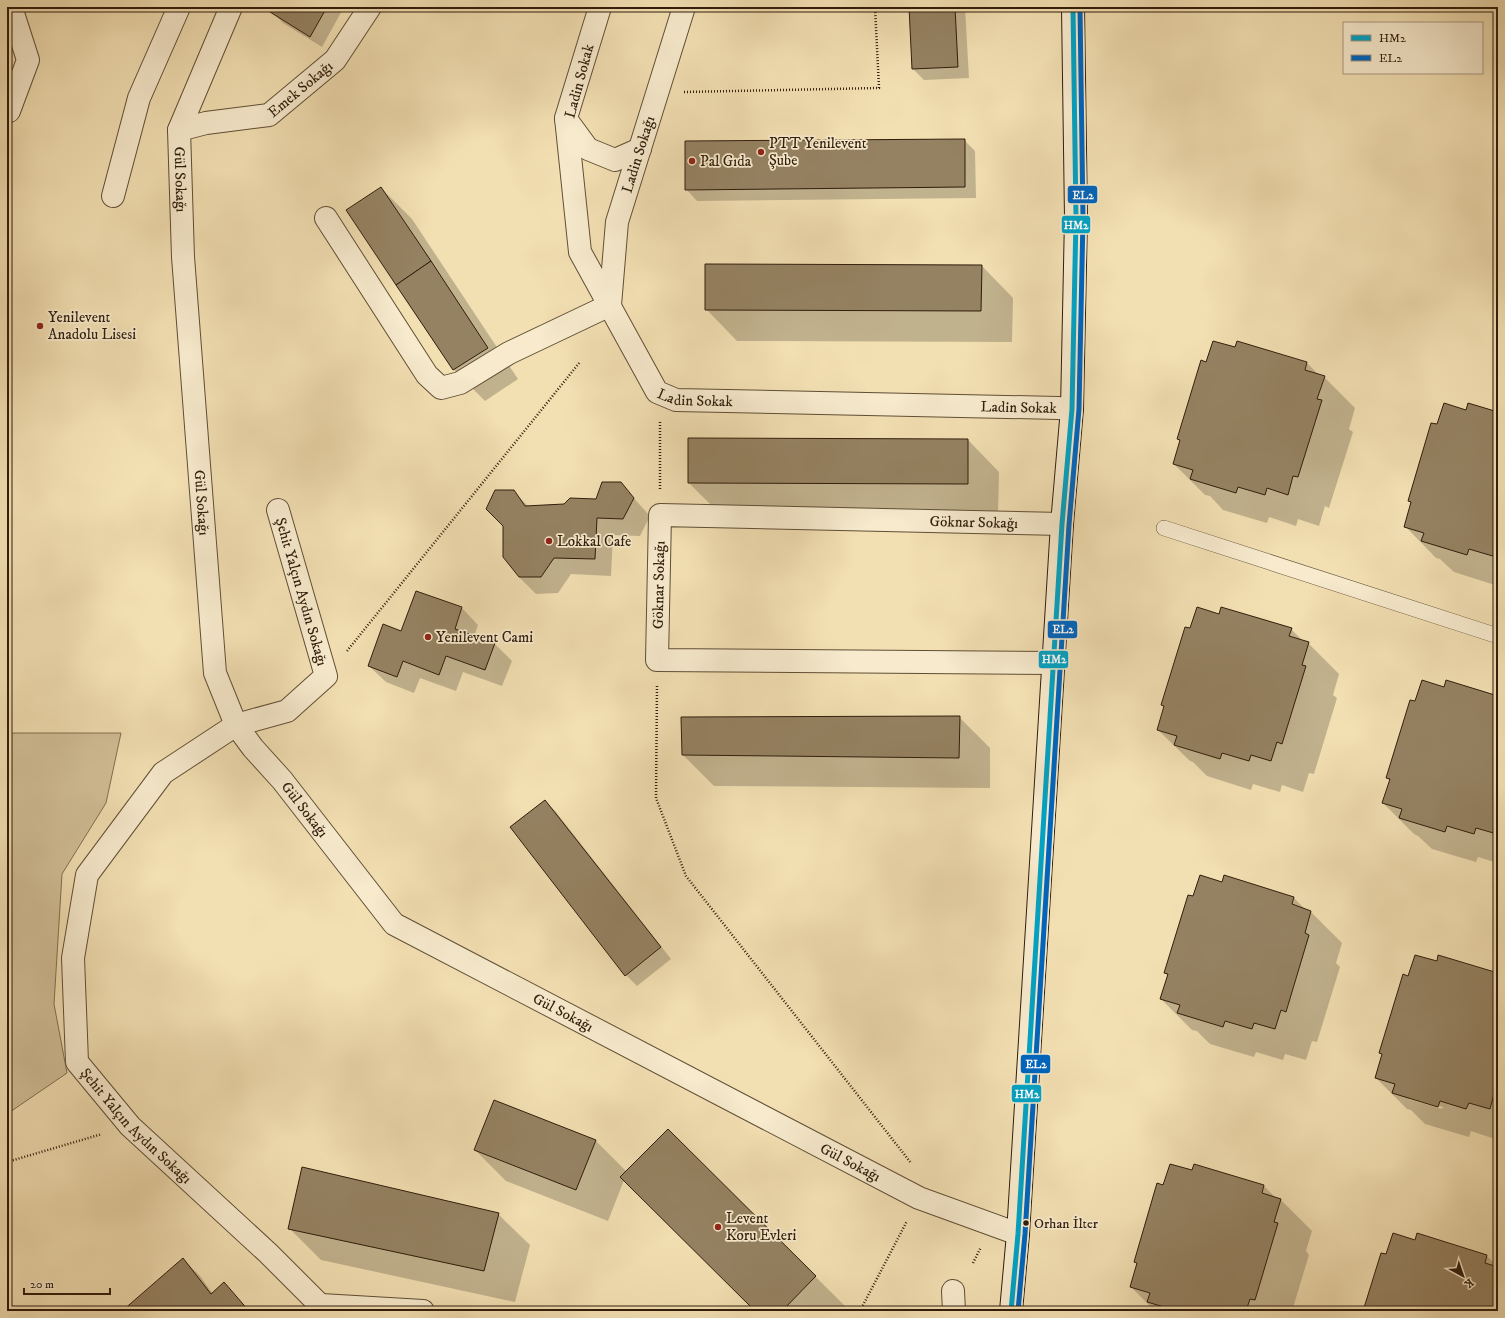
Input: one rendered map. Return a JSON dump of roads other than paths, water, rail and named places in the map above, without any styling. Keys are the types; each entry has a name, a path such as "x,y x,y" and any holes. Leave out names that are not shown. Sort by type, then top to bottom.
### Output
{"street":[{"path":"8,111 28,60 11,7"},
{"path":"113,196 139,98 179,7"},
{"name":"Gül Sokağı","path":"231,7 179,130 183,257 215,673 236,725 253,748 282,780 394,924 912,1194 1018,1234"},
{"name":"Emek Sokağı","path":"179,130 206,123 269,115 335,60 370,7"},
{"name":"Ladin Sokak","path":"600,7 566,118 580,252 658,392 676,400 1072,409"},
{"name":"Ladin Sokağı","path":"610,305 616,222 684,7"},
{"path":"1011,1311 1018,1234 1062,524 1072,409 1076,218 1073,7"},
{"path":"566,118 588,149 615,160 640,149"},
{"path":"326,218 427,375 441,388 460,383 509,354 610,305"},
{"name":"Şehit Yalçın Aydın Sokağı","path":"278,510 326,676 286,711 236,725 163,773 87,875 73,958 77,1062 130,1126 268,1253 324,1308"},
{"name":"Göknar Sokağı","path":"1054,663 657,660 660,515 1062,524"},
{"path":"324,1308 423,1311"}],"lane":[{"path":"1164,528 1498,636"}],"place":[{"name":"PTT Yenilevent Şube","path":"761,152"},
{"name":"Pal Gıda","path":"692,161"},
{"name":"Yenilevent Anadolu Lisesi","path":"40,326"},
{"name":"Lokkal Cafe","path":"549,541"},
{"name":"Yenilevent Cami","path":"428,637"},
{"name":"Orhan İlter","path":"1026,1223"},
{"name":"Levent Koru Evleri","path":"718,1227"}]}
